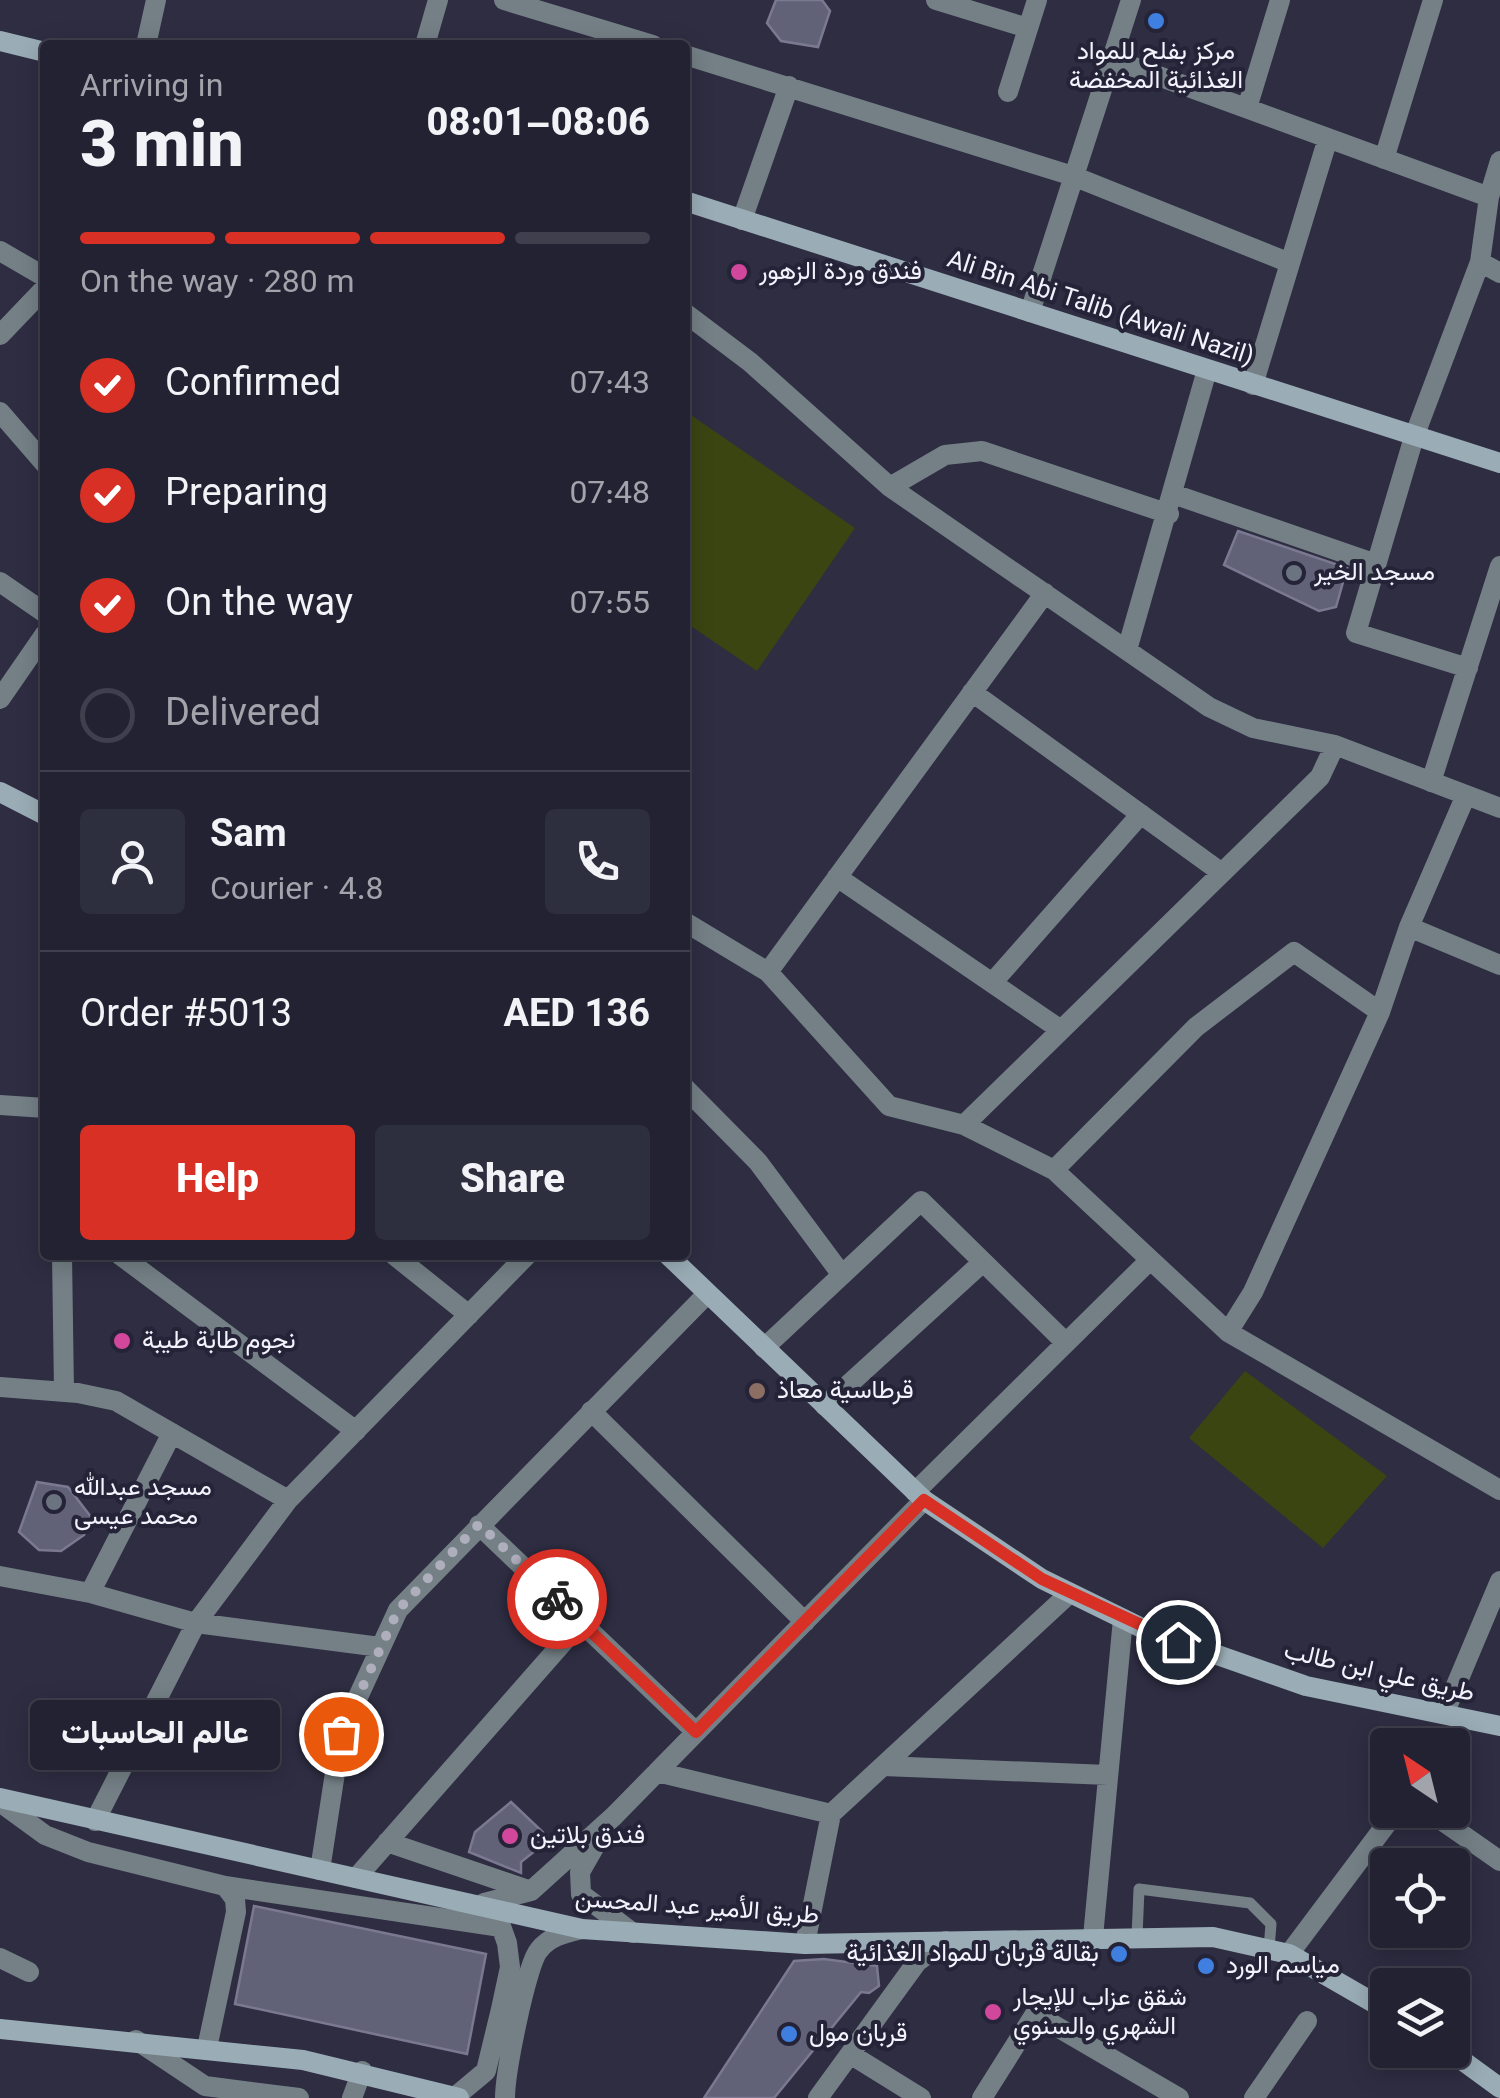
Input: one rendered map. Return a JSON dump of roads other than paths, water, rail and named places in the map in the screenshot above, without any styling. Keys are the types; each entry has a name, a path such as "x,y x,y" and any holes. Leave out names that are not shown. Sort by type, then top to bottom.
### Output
{"main road":[{"path":"0,41 40,51"},
{"name":"Ali Bin Abi Talib (Awali Nazil)","path":"690,204 1500,463"},
{"path":"0,792 40,812"},
{"name":"طريق علي ابن طالب","path":"673,1260 920,1496 1042,1579 1123,1619 1306,1686 1500,1726"},
{"name":"طريق الأمير عبد المحسن","path":"0,1800 582,1928 805,1944 1214,1938 1279,1952 1370,2002"},
{"path":"0,2030 136,2040 362,2070 457,2098"},
{"path":"1470,2066 1500,2088"}],"street":[{"path":"147,40 156,0"},
{"path":"426,40 438,0"},
{"path":"504,0 636,40"},
{"path":"936,0 1028,28"},
{"path":"1008,92 1037,0"},
{"path":"1030,312 1131,0"},
{"path":"1247,108 1280,0"},
{"path":"1384,159 1433,0"},
{"path":"690,56 1073,176 1290,263"},
{"path":"1112,59 1489,197"},
{"path":"742,220 789,86"},
{"path":"1253,385 1328,138"},
{"path":"1468,668 1356,633 1414,438 1480,262 1489,197 1500,161"},
{"path":"0,251 40,275"},
{"path":"1480,262 1500,272"},
{"path":"0,335 40,293"},
{"path":"690,317 750,362 890,487 1209,707 1253,728 1335,746 1500,808"},
{"path":"1127,650 1207,370"},
{"path":"0,412 40,458"},
{"path":"890,487 945,455 982,451 1376,564"},
{"path":"1431,782 1495,596 1500,566"},
{"path":"0,582 40,609"},
{"path":"768,972 1045,592"},
{"path":"0,699 40,641"},
{"path":"972,692 1222,873"},
{"path":"964,1125 1320,776 1335,746"},
{"path":"1228,1332 1253,1292 1380,1012 1410,927 1466,795"},
{"path":"992,983 1140,814"},
{"path":"837,877 1061,1030"},
{"path":"690,925 768,972 890,1106 964,1125 1054,1170 1228,1332 1500,1490"},
{"path":"1410,927 1500,965"},
{"path":"1054,1170 1196,1027 1294,952 1380,1012"},
{"path":"690,1093 758,1162 842,1275"},
{"path":"0,1105 40,1108"},
{"path":"764,1348 921,1201 1066,1344"},
{"path":"62,1260 64,1392"},
{"path":"127,1260 356,1431"},
{"path":"400,1260 469,1315"},
{"path":"94,1821 196,1623 288,1500 523,1260"},
{"path":"457,2098 486,2071 510,1968 502,1927 488,1905 531,1891 614,1816 1150,1260"},
{"path":"825,1406 983,1262"},
{"path":"320,1870 341,1734 398,1610 706,1294"},
{"path":"0,1387 116,1401 288,1500"},
{"path":"592,1411 805,1622"},
{"path":"90,1593 172,1432"},
{"path":"479,1524 696,1732"},
{"path":"0,1576 90,1593 196,1623 380,1648"},
{"path":"1444,1714 1500,1582"},
{"path":"805,1944 831,1814 1070,1593"},
{"path":"1093,1937 1123,1619"},
{"path":"356,1878 581,1622"},
{"path":"883,1766 1108,1775"},
{"path":"657,1772 831,1814"},
{"path":"0,1800 44,1835 88,1852 225,1886 502,1927"},
{"path":"614,1816 580,1872 581,1894 633,1933"},
{"path":"1279,1952 1382,1828"},
{"path":"1453,1828 1500,1861"},
{"path":"387,1842 531,1891"},
{"path":"207,2048 236,1912 235,1899 225,1886"},
{"path":"505,2098 505,2076 536,1952 554,1937 582,1928"},
{"path":"818,2098 918,1962 946,1941"},
{"path":"0,1958 30,1972"},
{"path":"982,2098 1036,2014 1179,2098"},
{"path":"1254,2098 1306,2021"},
{"path":"136,2040 203,2092 300,2098"},
{"path":"850,2054 922,2098"},
{"path":"352,2098 362,2070"}],"lane":[{"path":"1137,1938 1140,1889 1250,1903 1271,1924 1279,1952"}],"place":[{"name":"مركز بفلح للمواد الغذائية المخفضة","path":"1156,21"},
{"name":"فندق وردة الزهور","path":"739,272"},
{"name":"مسجد الخير","path":"1294,573"},
{"name":"نجوم طابة طيبة","path":"122,1341"},
{"name":"قرطاسية معاذ","path":"757,1391"},
{"name":"مسجد عبدالله محمد عيسى","path":"54,1502"},
{"name":"عالم الحاسبات","path":"341,1734"},
{"name":"فندق بلاتين","path":"510,1836"},
{"name":"بقالة قربان للمواد الغذائية","path":"1119,1954"},
{"name":"مياسم الورد","path":"1206,1966"},
{"name":"شقق عزاب للإيجار الشهري والسنوي","path":"993,2012"},
{"name":"قربان مول","path":"789,2034"}]}
